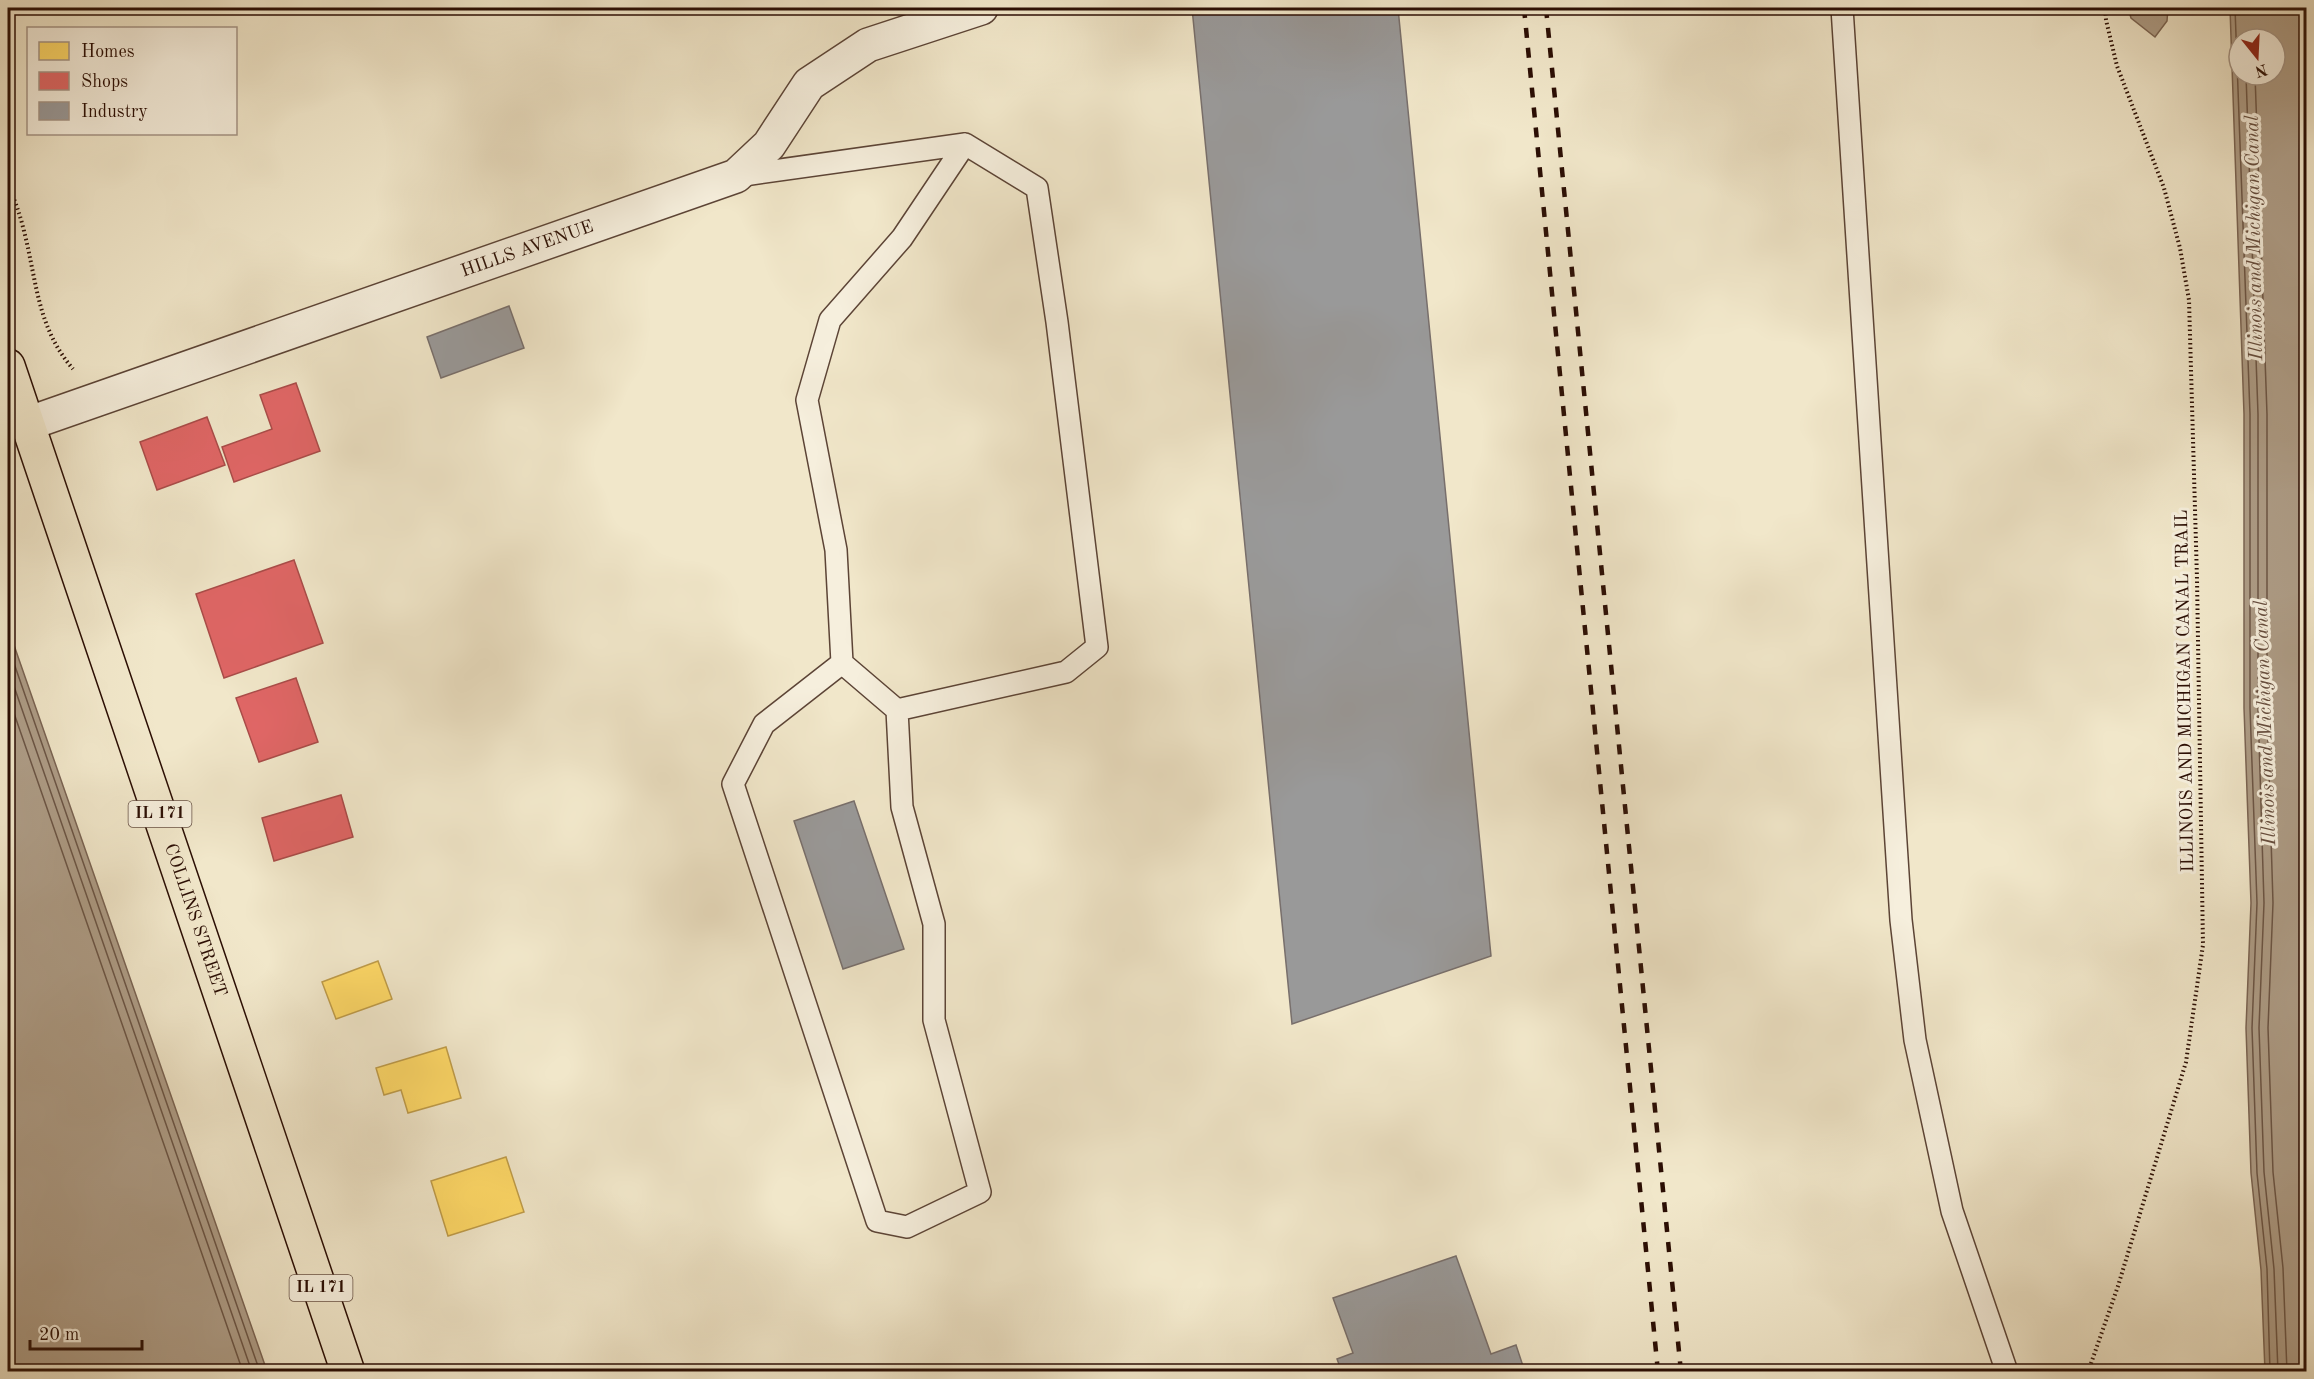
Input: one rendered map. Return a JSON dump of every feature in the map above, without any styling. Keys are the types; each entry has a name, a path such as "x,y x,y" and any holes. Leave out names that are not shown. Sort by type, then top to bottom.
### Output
{"main road":[{"name":"COLLINS STREET","path":"8,366 348,1371"}],"street":[{"name":"HILLS AVENUE","path":"27,424 736,176 769,145 809,84 868,45 981,8"}],"lane":[{"path":"1842,8 1901,920 1915,1040 1952,1211 2007,1371"},
{"path":"736,176 965,144 1037,188 1057,322 1097,647 1066,672 897,710"},
{"path":"842,663 764,724 734,784 877,1221 907,1227 980,1192 934,1020 934,924 902,807 897,710 842,663 836,550 807,400 830,320 902,238 965,144"}],"path":[{"name":"ILLINOIS AND MICHIGAN CANAL TRAIL","path":"2088,1371 2118,1286 2186,1062 2203,945 2189,300 2180,248 2164,188 2116,66 2105,8"},
{"path":"8,183 22,223 34,287 50,337 60,355 79,376"}],"water":[{"path":"2128,8 2168,8 2167,21 2155,37 2131,18"},
{"name":"Illinois and Michigan Canal","path":"2230,8 2306,8 2306,1371 2265,1371 2261,1270 2251,1173 2246,1028 2251,903 2244,708 2244,414 2233,87 2287,87 2287,27 2231,27"},
{"path":"8,628 267,1371 8,1371"}],"building: Homes":[{"path":"378,961 392,999 336,1019 322,982"},
{"path":"446,1047 461,1098 408,1113 401,1090 384,1095 376,1068"},
{"path":"506,1157 524,1212 448,1236 431,1181"}],"building: Shops":[{"path":"296,383 320,451 234,482 222,447 272,429 260,395"},
{"path":"207,417 225,465 157,490 140,442"},
{"path":"294,560 323,643 224,678 196,594"},
{"path":"296,678 318,742 259,762 236,698"},
{"path":"341,795 353,837 274,861 262,818"}],"building: Industry":[{"path":"1192,8 1398,8 1491,956 1292,1024"},
{"path":"509,306 524,348 441,378 427,337"},
{"path":"854,801 904,949 843,969 794,821"},
{"path":"1456,1256 1491,1354 1516,1345 1525,1372 1342,1372 1337,1359 1353,1353 1333,1298"}],"railway":[{"path":"1524,8 1658,1372"},
{"path":"1546,8 1681,1372"}]}
